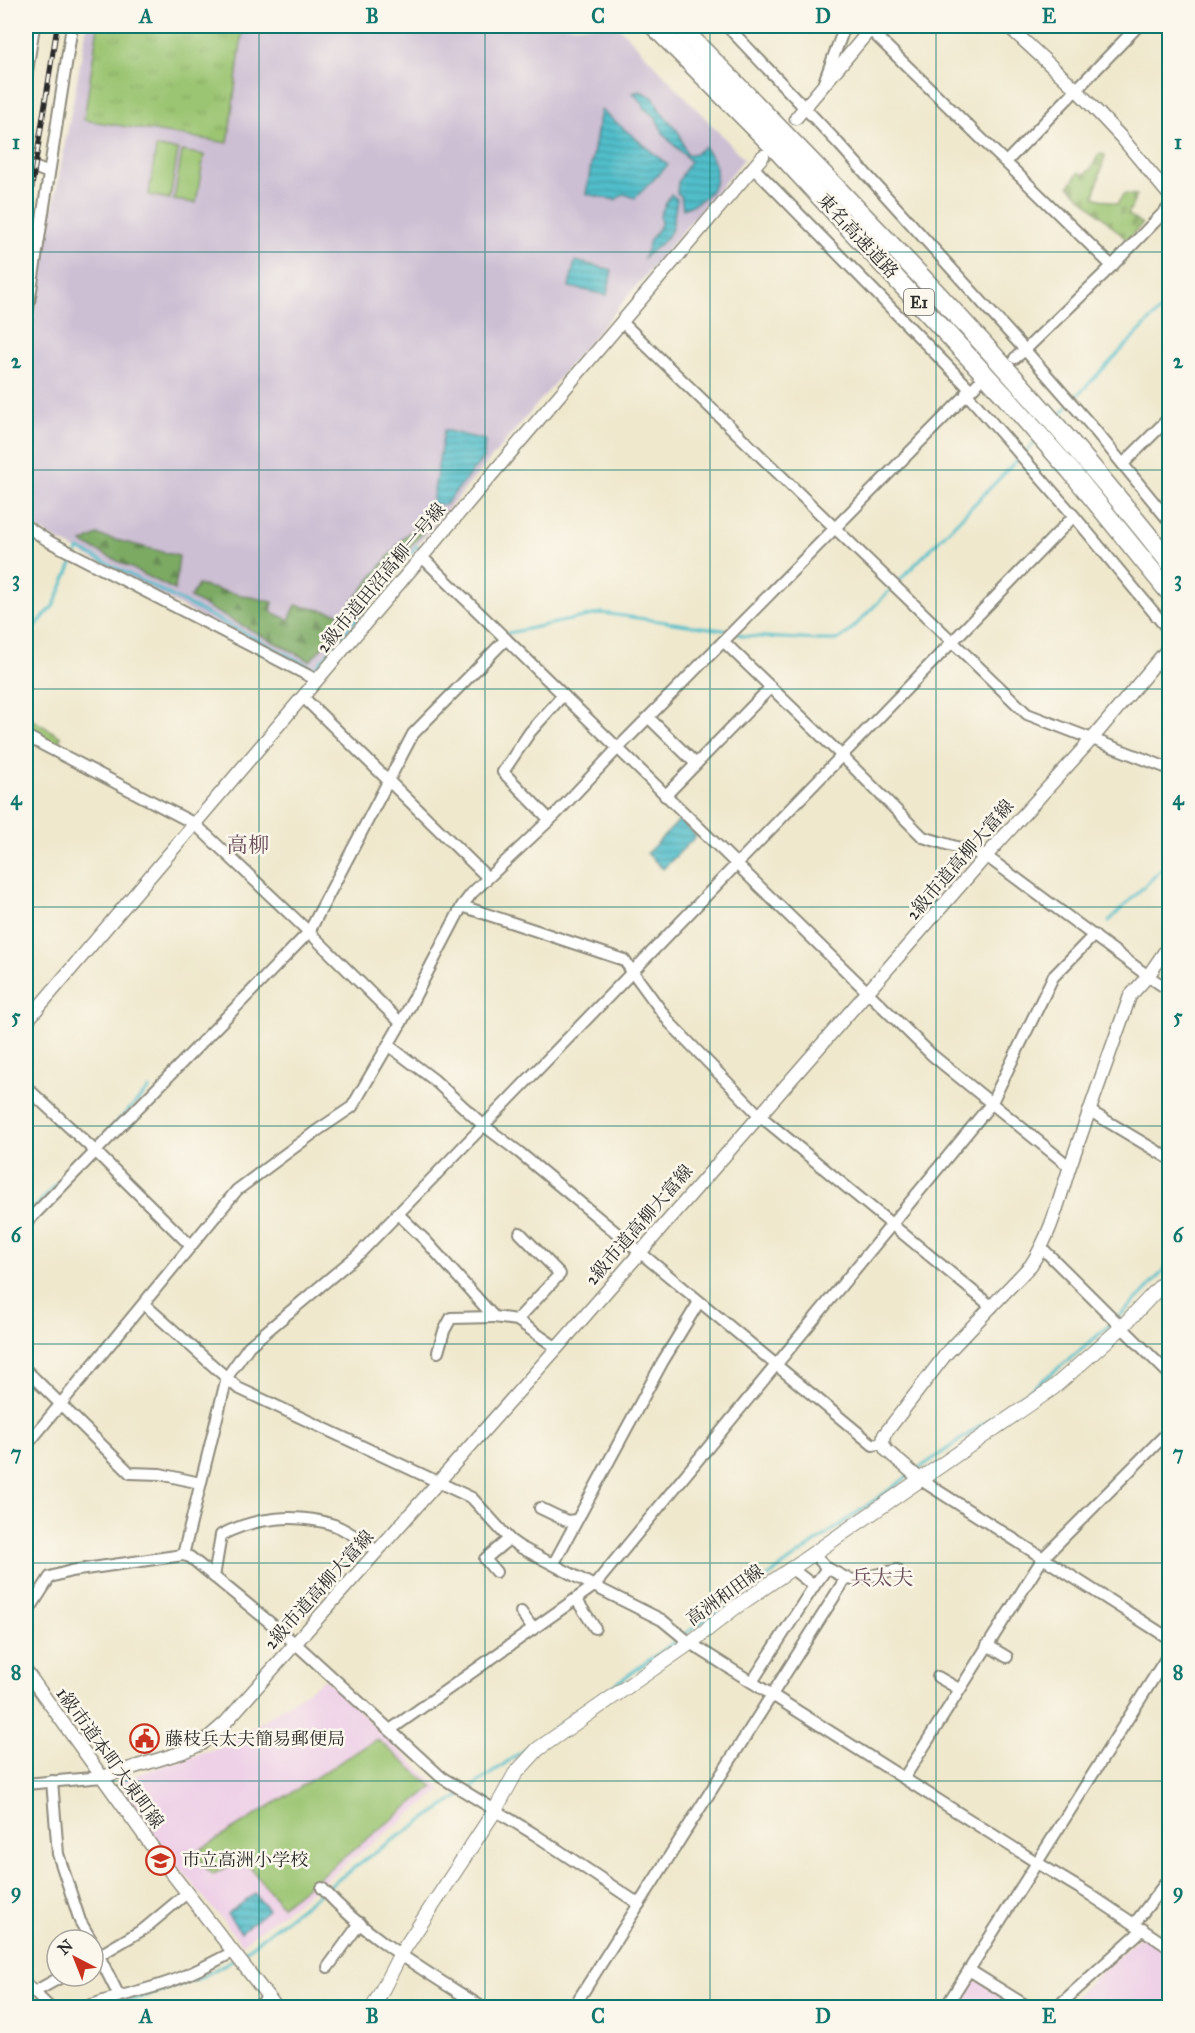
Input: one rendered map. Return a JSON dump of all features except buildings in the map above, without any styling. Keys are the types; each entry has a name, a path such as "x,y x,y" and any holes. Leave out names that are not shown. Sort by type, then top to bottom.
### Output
{"highway":[{"name":"東名高速道路","path":"654,26 776,149 995,386 1070,470 1170,592"},
{"name":"東名高速道路","path":"679,26 970,329 1084,458 1170,563"}],"main road":[{"name":"高洲和田線","path":"373,2007 400,1955 494,1812 515,1774 538,1749 690,1643 733,1609 1053,1388 1121,1328 1170,1276"}],"street":[{"path":"26,78 34,26"},
{"path":"26,322 72,26"},
{"path":"727,26 800,113 838,143 1025,350 1170,522"},
{"path":"828,79 845,26"},
{"path":"1006,162 1138,26"},
{"path":"800,113 872,28 1112,266"},
{"path":"1014,28 1121,137 1170,196"},
{"name":"2級市道田沼高柳一号線","path":"26,1022 763,156"},
{"path":"26,164 49,173"},
{"path":"753,167 971,388 1170,632"},
{"path":"1015,358 1112,266 1170,206"},
{"path":"622,322 1027,714 1170,769"},
{"path":"26,1446 237,1190 352,1107 401,1023 462,906 487,877 550,820 971,388"},
{"path":"1123,464 1170,417"},
{"path":"183,1556 227,1377 249,1346 360,1252 1074,516"},
{"path":"26,526 50,542 317,680"},
{"path":"422,556 932,1055 1070,1167"},
{"path":"26,1223 309,932 413,734 506,639"},
{"path":"723,642 923,837 986,855 1148,976 1166,988 1170,988"},
{"name":"2級市道高柳大富線","path":"102,1777 183,1752 201,1744 225,1723 557,1348 986,855 1092,739 1170,646"},
{"path":"665,796 771,687"},
{"path":"550,820 503,772 530,732 563,695"},
{"path":"303,697 487,877"},
{"path":"649,718 696,764"},
{"path":"26,736 195,824 401,1023"},
{"path":"462,906 624,960 670,1023 759,1115 992,1307"},
{"path":"390,1730 594,1586 991,1104 1053,976 1094,936"},
{"path":"1170,944 1148,976 1130,996 1042,1248 1031,1265 946,1354 884,1435 883,1443 886,1450 921,1480 1170,1640"},
{"path":"388,1045 873,1445 883,1443"},
{"path":"26,1087 191,1246"},
{"path":"1090,1111 1170,1159"},
{"path":"397,1213 425,1240 494,1317"},
{"path":"517,1320 560,1274 520,1233"},
{"path":"1042,1248 1170,1375"},
{"path":"554,1563 663,1361 699,1302"},
{"path":"144,1304 238,1388 472,1498 509,1539 662,1620 690,1643 1139,1926 1170,1948"},
{"path":"438,1352 444,1331 451,1318 494,1317 517,1320 557,1348"},
{"path":"26,1370 130,1473 160,1474 200,1483"},
{"path":"904,1778 1043,1557 1170,1430"},
{"path":"540,1508 567,1521 576,1520"},
{"path":"214,1577 221,1535 238,1526 261,1521 295,1518 336,1526 378,1551"},
{"path":"496,1572 485,1559 509,1539"},
{"path":"814,1554 827,1568 853,1580 897,1570"},
{"path":"26,1615 50,1577 71,1571 183,1556 190,1557 296,1644 441,1777 494,1812 534,1834 639,1904"},
{"path":"752,1682 827,1568"},
{"path":"792,1569 814,1586"},
{"path":"573,2007 846,1578"},
{"path":"576,1599 595,1628"},
{"path":"521,1612 533,1629"},
{"path":"987,1645 1008,1658"},
{"path":"945,2007 1170,1652"},
{"name":"1級市道本町大東町線","path":"26,1671 187,1893 277,2007"},
{"path":"938,1677 959,1689"},
{"path":"26,1784 102,1777"},
{"path":"52,1781 58,1854 84,1928"},
{"path":"1056,2007 1139,1926 1170,1877"},
{"path":"322,1888 335,1902 400,1955 483,2007"},
{"path":"105,1952 144,1929 187,1893"},
{"path":"328,1967 360,1923"},
{"path":"83,2007 201,1970 233,1952"},
{"path":"969,1970 1030,2007"},
{"path":"105,1972 119,1996"},
{"path":"26,1984 50,2007"},
{"path":"34,1992 45,1986"},
{"path":"258,2007 268,1996"}],"shaded area":[{"path":"87,26 618,26 744,159 308,675 26,523 26,354"},
{"path":"325,1679 442,1790 242,1944 165,1850 117,1781 225,1746"},
{"path":"1143,1934 1169,1953 1169,2007 1062,2008"},
{"path":"972,1976 1020,2008 952,2008"}],"green space":[{"path":"98,26 243,26 228,143 84,120"},
{"path":"156,147 178,150 170,199 149,195"},
{"path":"182,151 204,155 196,203 174,200"},
{"path":"1099,154 1105,155 1094,197 1117,204 1124,194 1137,195 1128,214 1142,224 1127,240 1069,186 1079,172 1083,175 1091,169"},
{"path":"419,524 426,529 310,661 190,598 198,585 273,602 271,612 289,620 296,605 343,614 404,537"},
{"path":"97,535 179,556 175,590 82,543"},
{"path":"33,720 61,737 56,748 26,732 26,723"},
{"path":"377,1739 433,1787 282,1906 242,1858 212,1875 195,1853"}],"water":[{"path":"640,91 654,98 659,109 679,133 687,155 696,153 704,147 715,167 716,176 710,191 694,204 683,209 681,196 677,193 678,182 690,161 665,136 655,117 645,109 633,93"},
{"path":"601,110 668,165 635,198 624,194 615,200 586,194"},
{"path":"671,194 677,199 672,229 667,238 644,258 650,240 661,225 660,215"},
{"path":"575,261 612,270 607,295 569,287"},
{"path":"444,430 485,440 484,457 445,505 432,503"},
{"path":"680,820 696,836 663,869 647,853"},
{"path":"255,1894 268,1910 241,1932 227,1914"}],"waterway":[{"path":"1073,400 1170,300"},
{"path":"1057,418 1069,405"},
{"path":"736,633 743,636 820,640 837,640 848,633 1036,441"},
{"path":"77,553 79,549 315,669 417,546 423,552"},
{"path":"26,637 54,605 74,559"},
{"path":"504,634 602,613 730,631"},
{"path":"1109,921 1170,861"},
{"path":"26,1216 149,1089"},
{"path":"915,1471 1058,1369 1128,1308 1170,1263"},
{"path":"749,1590 910,1475"},
{"path":"685,1634 729,1604"},
{"path":"468,1790 680,1638"},
{"path":"240,1955 375,1852 463,1794"},
{"path":"108,2008 200,1978 234,1959"}],"railway":[{"path":"26,225 57,26"}],"place":[{"name":"藤枝兵太夫簡易郵便局","path":"144,1739"},
{"name":"市立高洲小学校","path":"161,1860"}],"district":[{"name":"高柳","path":"248,845"},
{"name":"兵太夫","path":"882,1578"}]}
